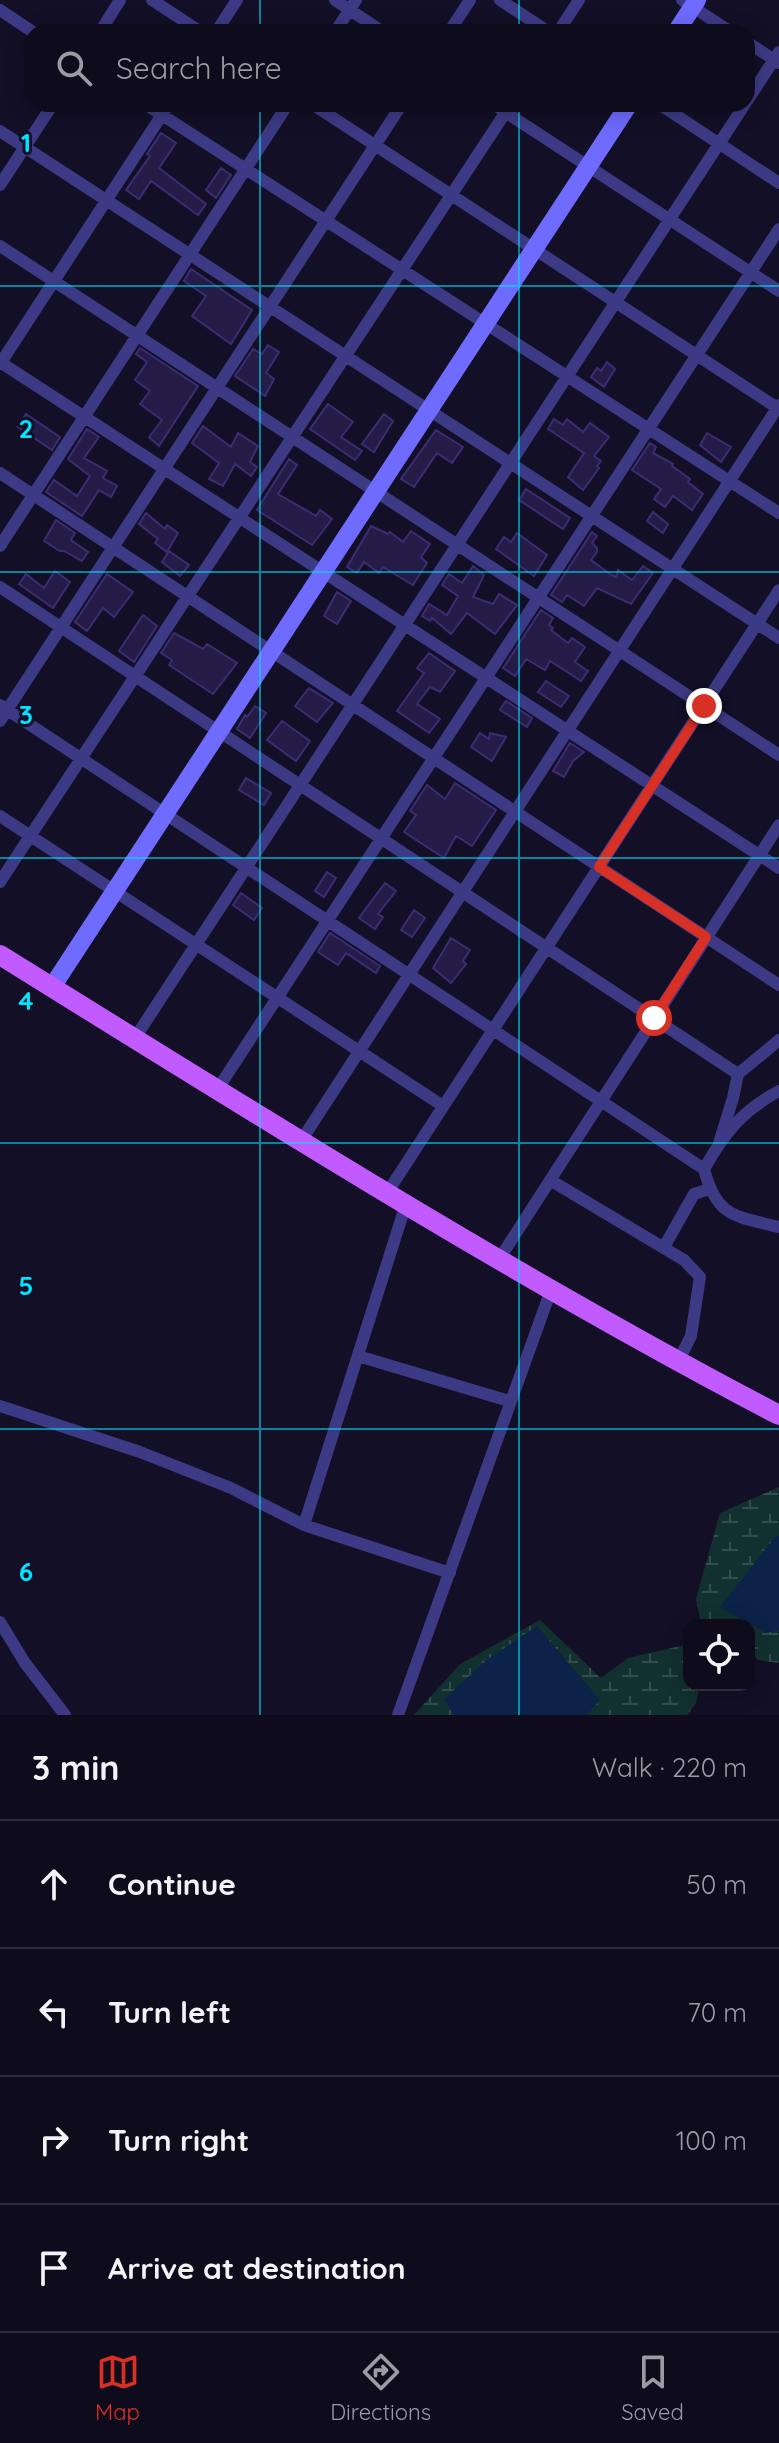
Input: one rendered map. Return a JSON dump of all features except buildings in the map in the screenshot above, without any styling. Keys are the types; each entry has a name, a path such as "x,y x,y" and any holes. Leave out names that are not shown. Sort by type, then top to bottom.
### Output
{"main road":[{"path":"0,955 498,1261 779,1415"}],"street":[{"path":"5,0 0,9 24,26"},
{"path":"105,24 120,0"},
{"path":"152,0 189,24"},
{"path":"221,24 237,0"},
{"path":"335,0 352,5 374,24"},
{"path":"454,24 470,0"},
{"path":"500,0 537,24"},
{"path":"563,24 579,0"},
{"path":"680,24 691,2 720,24"},
{"path":"340,24 352,5"},
{"path":"755,47 777,59 755,90"},
{"path":"0,185 48,112"},
{"path":"165,112 0,363 779,868"},
{"path":"169,112 246,169 779,513"},
{"path":"0,546 283,112"},
{"path":"301,1141 778,407 324,112"},
{"path":"397,112 61,628 2,712 166,814 704,1169 709,1189 721,1207 736,1216 779,1227"},
{"path":"0,882 505,112"},
{"path":"514,112 589,166 779,291"},
{"path":"52,987 624,112"},
{"path":"671,112 779,183"},
{"path":"135,1038 740,112"},
{"path":"0,131 779,638"},
{"path":"217,1090 779,229"},
{"path":"0,246 779,755"},
{"path":"0,473 779,985"},
{"path":"0,587 738,1074"},
{"path":"387,1193 779,590"},
{"path":"0,816 443,1106"},
{"path":"498,1261 779,825"},
{"path":"719,1143 738,1074 779,1040"},
{"path":"704,1169 719,1143 753,1105 779,1091"},
{"path":"550,1180 664,1247 684,1260 700,1277 691,1336 678,1362"},
{"path":"664,1247 694,1194 709,1189"},
{"path":"304,1525 406,1204"},
{"path":"398,1715 551,1290"},
{"path":"358,1356 509,1401"},
{"path":"0,1406 140,1452 231,1488 304,1525 450,1573"},
{"path":"0,1622 25,1663 65,1715"}],"green space":[{"path":"779,1487 779,1663 755,1657 755,1619 700,1619 696,1599 720,1513"},
{"path":"540,1620 601,1678 628,1658 683,1645 683,1691 699,1691 696,1703 687,1715 414,1715 460,1664"}],"water":[{"path":"779,1536 779,1630 766,1633 755,1627 755,1619 741,1619 720,1607 775,1537"},
{"path":"537,1626 600,1700 587,1715 454,1715 444,1699 488,1659"}],"route":[{"path":"654,1018 706,937 599,867 704,706"}]}
